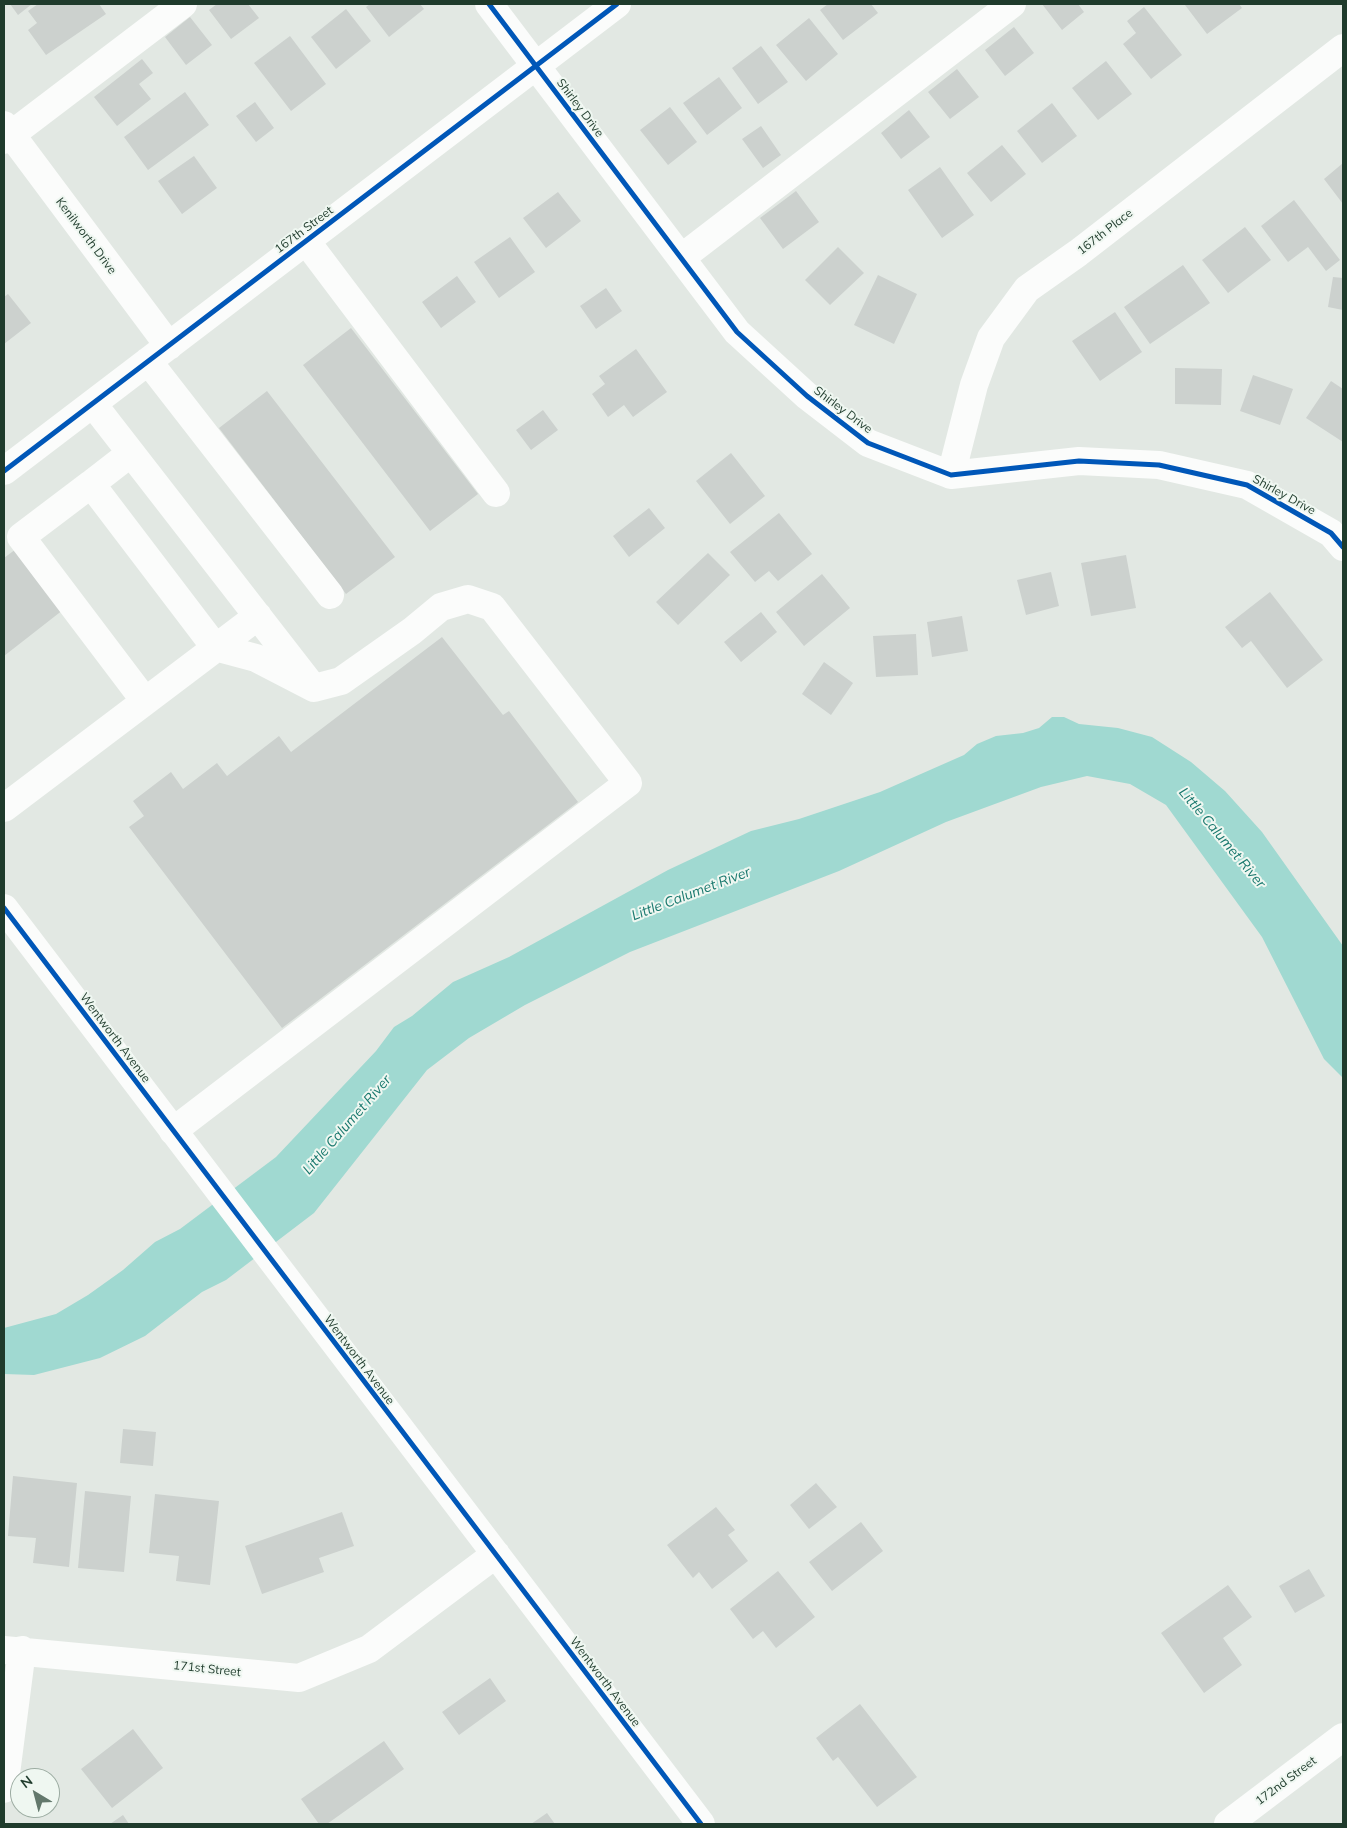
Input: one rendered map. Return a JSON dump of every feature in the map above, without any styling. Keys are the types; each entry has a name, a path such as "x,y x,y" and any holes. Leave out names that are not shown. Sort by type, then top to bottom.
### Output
{"street":[{"path":"6,133 183,4"},
{"name":"Shirley Drive","path":"489,4 737,332 807,396 868,443 951,475 1079,461 1159,465 1247,485 1331,533 1343,547"},
{"name":"167th Street","path":"4,471 616,4"},
{"path":"681,258 1012,4"},
{"name":"167th Place","path":"951,475 974,385 991,338 1026,289 1086,247 1343,48"},
{"name":"Kenilworth Drive","path":"6,133 159,354 330,595"},
{"path":"306,241 496,493"},
{"path":"93,404 314,688"},
{"path":"131,453 21,537 145,701"},
{"path":"91,484 215,647 256,658 314,688 341,682 412,631 441,607 468,599 492,607 628,783 173,1131"},
{"path":"4,808 258,616"},
{"name":"Wentworth Avenue","path":"4,908 701,1824"},
{"name":"171st Street","path":"4,1789 13,1650 298,1678 369,1649 496,1554"},
{"name":"172nd Street","path":"1228,1824 1343,1737"}],"water":[{"name":"Little Calumet River","path":"1052,717 1064,717 1079,724 1118,728 1152,737 1191,762 1225,791 1262,832 1343,946 1343,1078 1324,1059 1262,937 1166,805 1130,784 1087,776 1041,787 946,822 839,871 630,952 525,1005 469,1038 427,1070 314,1213 226,1280 202,1292 145,1336 100,1358 34,1375 4,1374 4,1328 56,1314 88,1295 123,1270 155,1242 180,1229 276,1157 376,1051 394,1027 412,1016 453,982 509,957 668,870 751,831 799,819 880,792 964,755 977,744 996,736 1023,733 1039,728"}],"building":[{"path":"10,4 32,4 18,15"},
{"path":"38,4 99,4 106,14 46,55 28,30 37,23 28,11"},
{"path":"217,4 248,4 259,18 231,39 209,10"},
{"path":"370,4 420,4 424,9 389,37 366,7"},
{"path":"828,4 871,4 878,13 843,40 820,10"},
{"path":"1042,4 1078,4 1084,12 1062,30"},
{"path":"1239,4 1242,8 1207,34 1185,5"},
{"path":"1144,7 1182,55 1151,79 1123,44 1136,33 1127,21"},
{"path":"346,9 371,41 336,69 311,37"},
{"path":"190,17 212,45 186,65 165,37"},
{"path":"809,18 838,54 806,81 776,45"},
{"path":"1014,27 1034,53 1005,76 985,50"},
{"path":"290,36 326,84 291,111 254,63"},
{"path":"761,46 788,82 758,104 732,68"},
{"path":"142,59 153,73 139,84 151,99 117,126 94,97"},
{"path":"1106,61 1132,94 1098,120 1072,88"},
{"path":"957,69 979,97 950,119 928,92"},
{"path":"719,77 742,108 707,135 683,103"},
{"path":"185,92 209,125 148,170 124,137"},
{"path":"255,102 274,128 256,142 236,116"},
{"path":"1052,103 1077,136 1042,163 1017,131"},
{"path":"670,107 697,142 668,165 640,130"},
{"path":"909,110 930,137 901,159 881,133"},
{"path":"761,126 781,155 763,168 742,139"},
{"path":"1002,145 1026,174 991,202 967,173"},
{"path":"194,156 217,188 182,214 158,181"},
{"path":"1343,163 1343,204 1324,179"},
{"path":"940,167 974,215 942,238 908,190"},
{"path":"796,191 819,222 783,249 760,218"},
{"path":"558,192 581,221 546,248 523,218"},
{"path":"1294,200 1340,260 1326,271 1308,247 1288,262 1261,226"},
{"path":"1245,227 1271,260 1228,293 1202,260"},
{"path":"510,237 535,272 499,298 474,262"},
{"path":"838,247 864,273 830,305 805,280"},
{"path":"1183,265 1210,303 1150,344 1124,307"},
{"path":"878,275 917,294 894,344 854,325"},
{"path":"457,276 476,302 441,328 422,302"},
{"path":"1333,277 1343,278 1343,310 1328,307"},
{"path":"606,288 622,311 596,329 580,306"},
{"path":"8,294 31,323 4,344 4,297"},
{"path":"1115,312 1142,352 1100,381 1072,341"},
{"path":"351,328 478,494 430,531 303,365"},
{"path":"636,349 667,392 633,417 624,405 608,417 592,394 605,384 599,376"},
{"path":"1175,368 1222,369 1221,405 1175,404"},
{"path":"1253,375 1293,389 1280,425 1240,411"},
{"path":"1331,381 1343,389 1343,442 1306,418"},
{"path":"267,391 395,557 346,594 219,428"},
{"path":"543,410 558,430 531,450 516,430"},
{"path":"731,453 765,496 730,524 696,481"},
{"path":"649,508 665,528 629,557 613,536"},
{"path":"779,513 812,554 778,581 769,571 755,582 730,552"},
{"path":"20,546 68,606 4,656 4,558"},
{"path":"708,553 730,575 678,625 656,602"},
{"path":"1126,555 1136,608 1091,616 1081,563"},
{"path":"1051,572 1059,606 1026,615 1017,580"},
{"path":"822,574 850,608 804,646 776,612"},
{"path":"1270,592 1323,660 1287,688 1251,641 1242,648 1225,627"},
{"path":"761,612 777,632 741,662 724,642"},
{"path":"962,616 968,651 932,657 927,622"},
{"path":"916,634 918,675 876,677 873,636"},
{"path":"442,637 503,715 509,711 578,802 282,1028 129,827 144,816 133,801 171,772 183,789 217,763 227,776 279,736 291,752"},
{"path":"824,662 853,683 831,715 802,694"},
{"path":"123,1429 156,1432 153,1466 120,1463"},
{"path":"13,1476 77,1483 69,1567 33,1563 36,1538 8,1536"},
{"path":"816,1483 837,1507 809,1529 790,1505"},
{"path":"85,1491 131,1496 124,1572 78,1568"},
{"path":"155,1494 219,1501 210,1585 176,1581 179,1556 149,1553"},
{"path":"716,1507 735,1530 728,1535 748,1561 712,1589 699,1572 693,1578 667,1545"},
{"path":"342,1512 354,1546 319,1558 324,1572 262,1594 245,1546"},
{"path":"861,1522 883,1551 832,1591 809,1562"},
{"path":"1309,1569 1325,1596 1295,1613 1279,1586"},
{"path":"778,1571 815,1617 776,1648 763,1631 753,1639 730,1609"},
{"path":"1228,1585 1252,1617 1223,1638 1242,1665 1204,1693 1161,1633"},
{"path":"490,1678 506,1701 459,1735 442,1712"},
{"path":"860,1704 917,1777 877,1807 838,1757 833,1761 816,1738"},
{"path":"133,1729 163,1768 112,1808 81,1769"},
{"path":"384,1741 404,1769 327,1824 319,1824 301,1799"},
{"path":"547,1813 555,1824 531,1824"},
{"path":"123,1815 129,1824 110,1824"}],"cycle path":[{"path":"489,4 737,332 807,396 868,443 951,475 1079,461 1159,465 1247,485 1331,533 1343,547"},
{"path":"4,471 617,4"},
{"path":"4,908 701,1824"}]}
